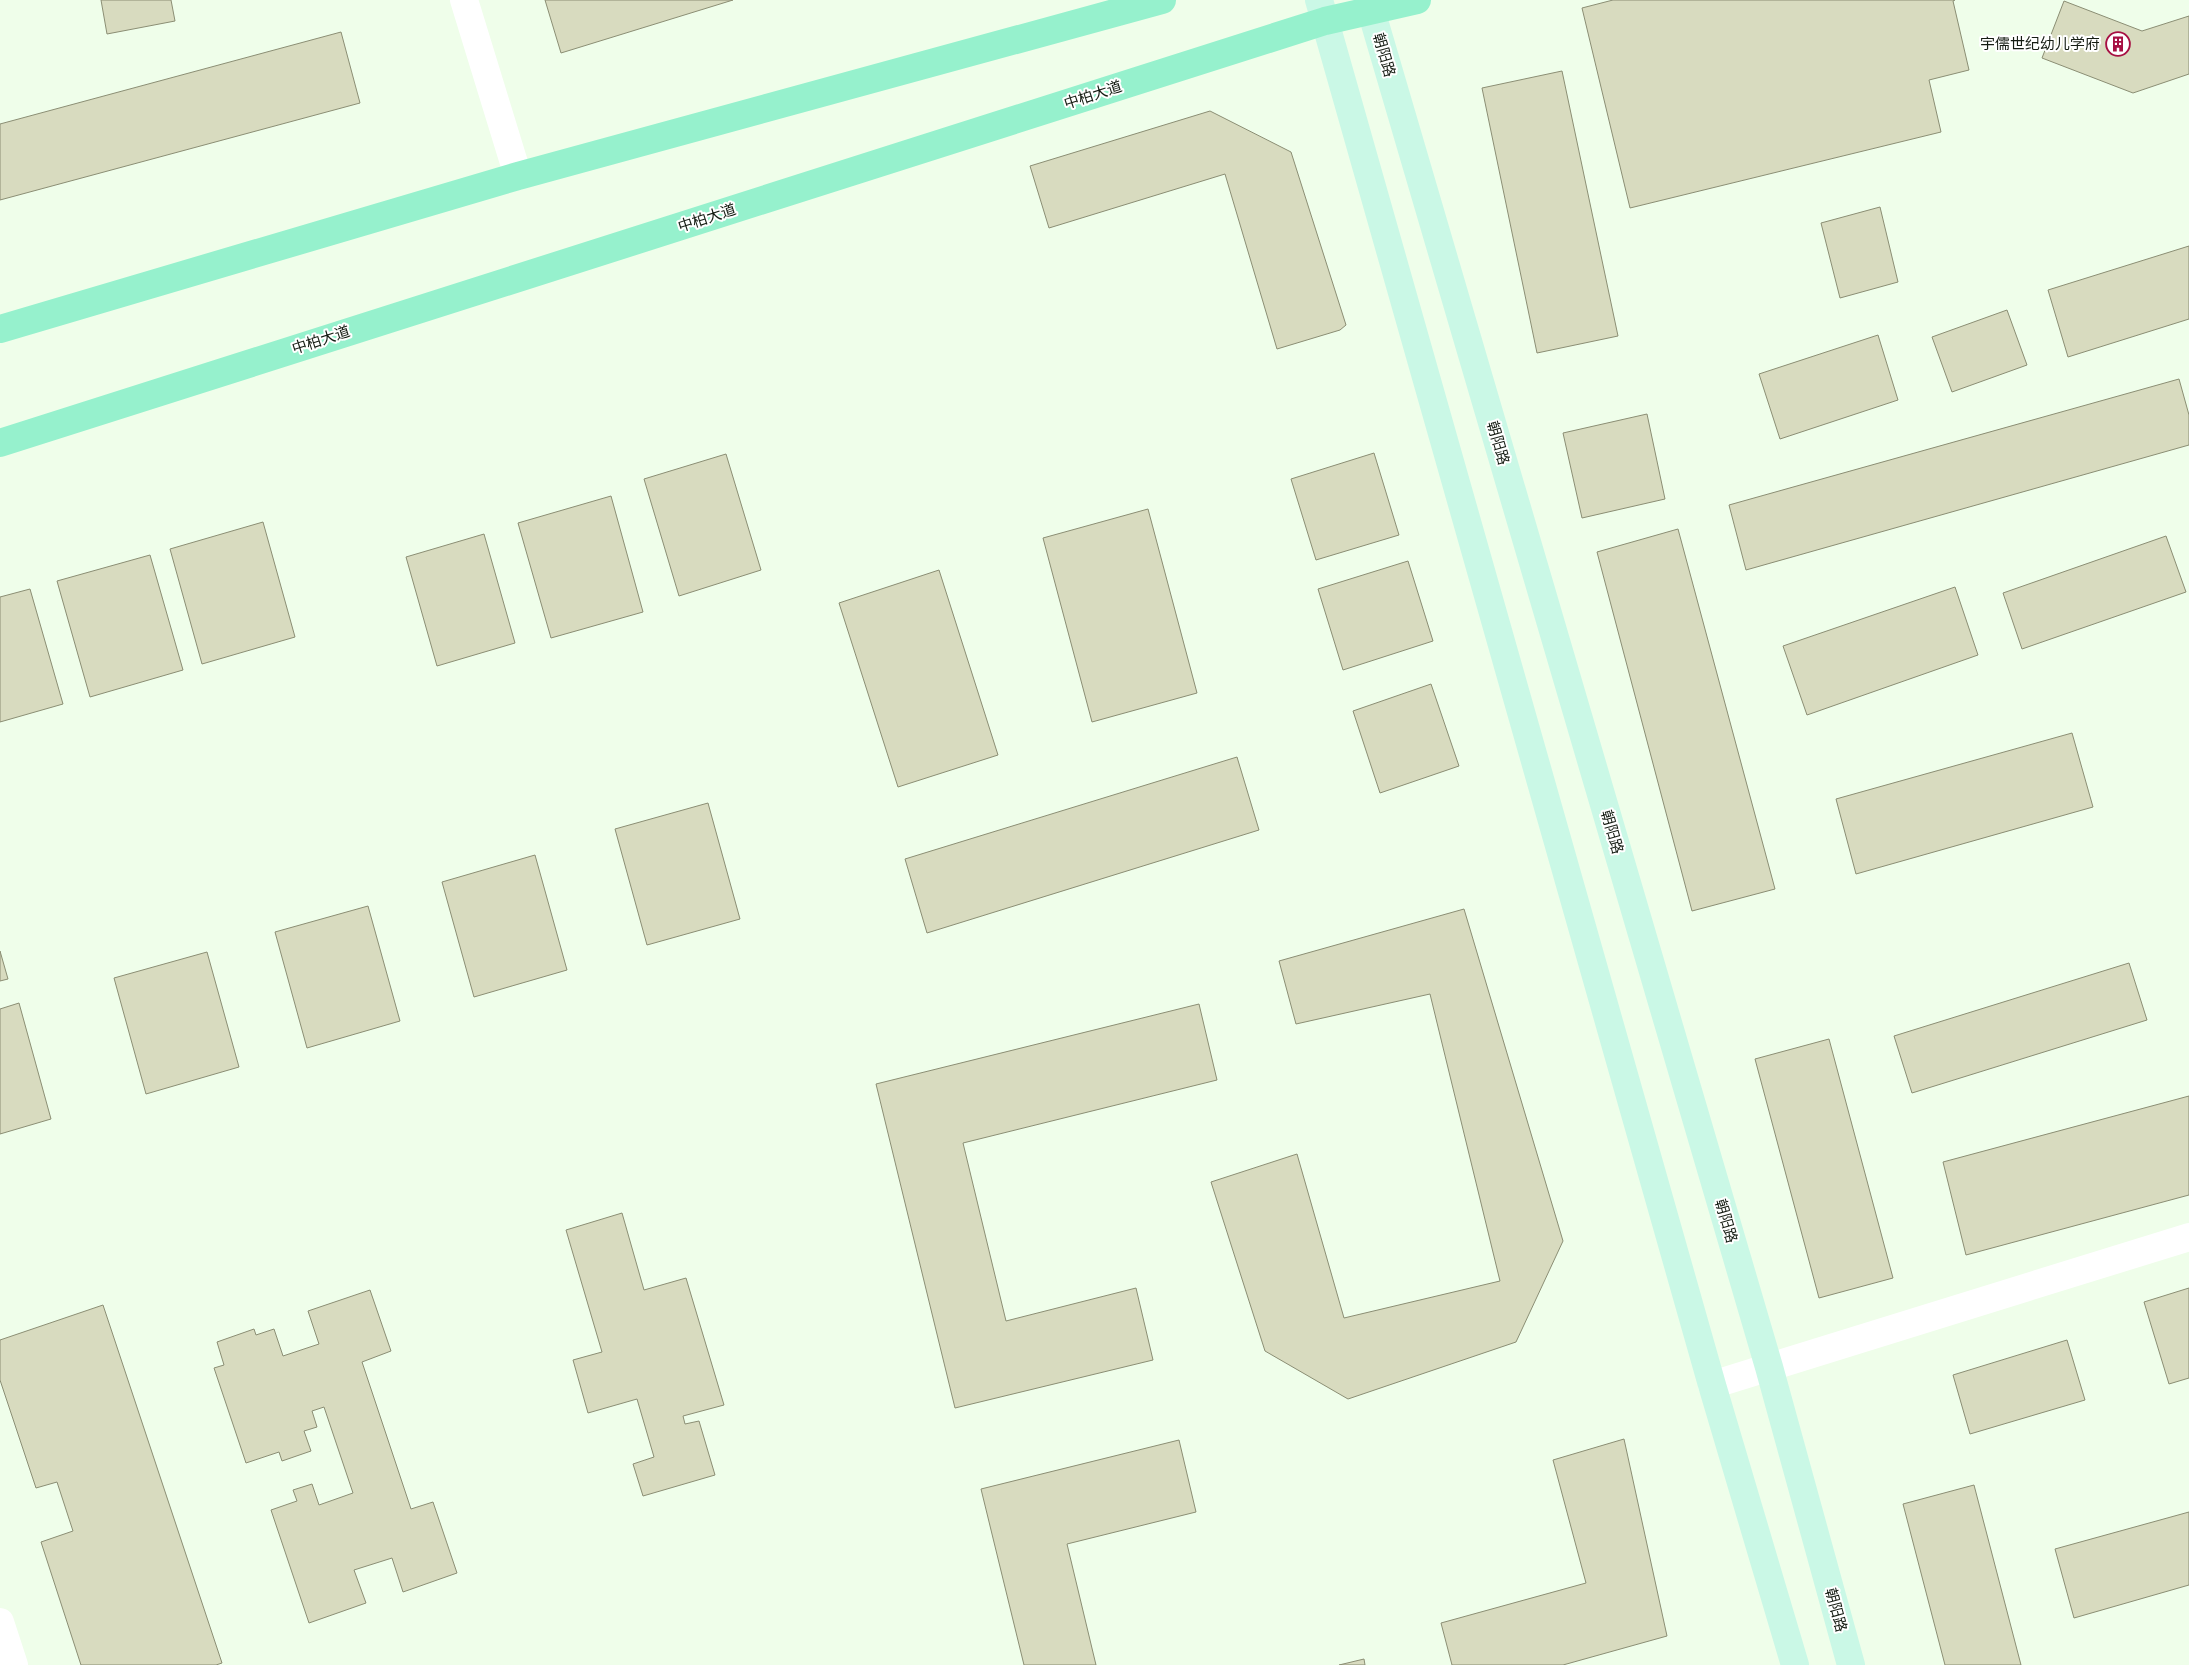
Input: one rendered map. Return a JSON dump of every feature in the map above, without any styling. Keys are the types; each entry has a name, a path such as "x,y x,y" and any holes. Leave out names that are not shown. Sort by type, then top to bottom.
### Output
{"main road":[{"path":"0,329 518,176 1162,0"},
{"name":"中柏大道","path":"0,443 1322,11 1417,0"},
{"name":"朝阳路","path":"1370,5 1769,1367 1851,1665"},
{"path":"1322,11 1712,1385 1795,1665"}],"street":[{"path":"464,0 518,176"},
{"path":"1712,1385 2189,1238"},
{"path":"0,1622 14,1665"}],"building":[{"path":"101,0 171,0 175,21 107,34"},
{"path":"545,0 733,0 561,53"},
{"path":"1613,0 1955,0 1953,1 1969,70 1929,80 1941,132 1630,208 1582,8"},
{"name":"宇儒世纪幼儿学府","path":"2064,1 2142,31 2189,16 2189,74 2133,93 2042,58"},
{"path":"341,32 360,103 0,200 0,124"},
{"path":"1562,71 1618,336 1537,353 1482,88"},
{"path":"1210,111 1291,152 1346,325 1340,330 1277,349 1225,174 1049,228 1030,166"},
{"path":"1880,207 1898,282 1840,298 1821,223"},
{"path":"2189,246 2189,319 2068,357 2048,290"},
{"path":"2007,310 2027,365 1952,392 1932,337"},
{"path":"1878,335 1898,400 1780,439 1759,374"},
{"path":"2179,379 2189,415 2189,445 1746,570 1729,505"},
{"path":"1647,414 1665,499 1582,518 1563,433"},
{"path":"1374,453 1399,535 1316,560 1291,479"},
{"path":"726,454 761,570 679,596 644,479"},
{"path":"611,496 643,612 551,638 518,523"},
{"path":"1148,509 1197,693 1092,722 1043,538"},
{"path":"263,522 295,637 202,664 170,549"},
{"path":"1678,529 1775,889 1692,911 1597,552"},
{"path":"484,534 515,643 437,666 406,557"},
{"path":"2166,536 2186,592 2022,649 2003,593"},
{"path":"150,555 183,670 90,697 57,581"},
{"path":"1408,561 1433,641 1343,670 1318,589"},
{"path":"939,570 998,755 898,787 839,603"},
{"path":"1955,587 1978,655 1807,715 1783,646"},
{"path":"30,589 63,704 0,722 0,597"},
{"path":"1431,684 1459,766 1380,793 1353,711"},
{"path":"2072,733 2093,807 1856,874 1836,799"},
{"path":"1237,757 1259,830 927,933 905,859"},
{"path":"708,803 740,919 647,945 615,829"},
{"path":"535,855 567,970 474,997 442,882"},
{"path":"368,906 400,1021 307,1048 275,932"},
{"path":"1464,909 1563,1241 1516,1342 1348,1399 1265,1351 1211,1182 1297,1154 1344,1318 1500,1281 1430,994 1296,1024 1279,961"},
{"path":"0,951 8,979 0,981"},
{"path":"207,952 239,1067 146,1094 114,978"},
{"path":"2129,963 2147,1020 1912,1093 1894,1036"},
{"path":"19,1003 51,1119 0,1134 0,1009"},
{"path":"1199,1004 1217,1080 963,1143 1006,1321 1136,1288 1153,1360 955,1408 876,1084"},
{"path":"1829,1039 1893,1278 1819,1298 1755,1059"},
{"path":"2189,1096 2189,1195 1966,1255 1943,1162"},
{"path":"622,1213 644,1290 686,1278 724,1405 683,1416 685,1424 699,1421 715,1475 643,1496 633,1464 654,1457 637,1399 588,1413 573,1360 602,1352 566,1230"},
{"path":"2189,1288 2189,1378 2169,1384 2144,1302"},
{"path":"370,1290 391,1351 362,1362 411,1509 433,1502 457,1573 403,1592 392,1558 354,1570 366,1603 309,1623 271,1510 297,1501 293,1490 312,1484 319,1505 353,1493 324,1407 312,1411 317,1427 304,1431 311,1451 282,1461 279,1452 246,1463 214,1368 224,1365 217,1342 254,1329 256,1335 274,1329 283,1356 319,1344 308,1311"},
{"path":"103,1305 222,1663 216,1665 81,1665 41,1542 73,1531 57,1482 36,1488 0,1380 0,1340"},
{"path":"2067,1340 2085,1400 1970,1434 1953,1375"},
{"path":"1624,1439 1667,1636 1563,1665 1452,1665 1441,1623 1586,1583 1553,1460"},
{"path":"1179,1440 1196,1512 1067,1544 1096,1665 1024,1665 981,1489"},
{"path":"1974,1485 2021,1665 1945,1665 1903,1504"},
{"path":"2189,1512 2189,1585 2074,1618 2055,1549"},
{"path":"1364,1659 1365,1665 1339,1665"}],"place":[{"name":"宇儒世纪幼儿学府","path":"2118,44"}]}
